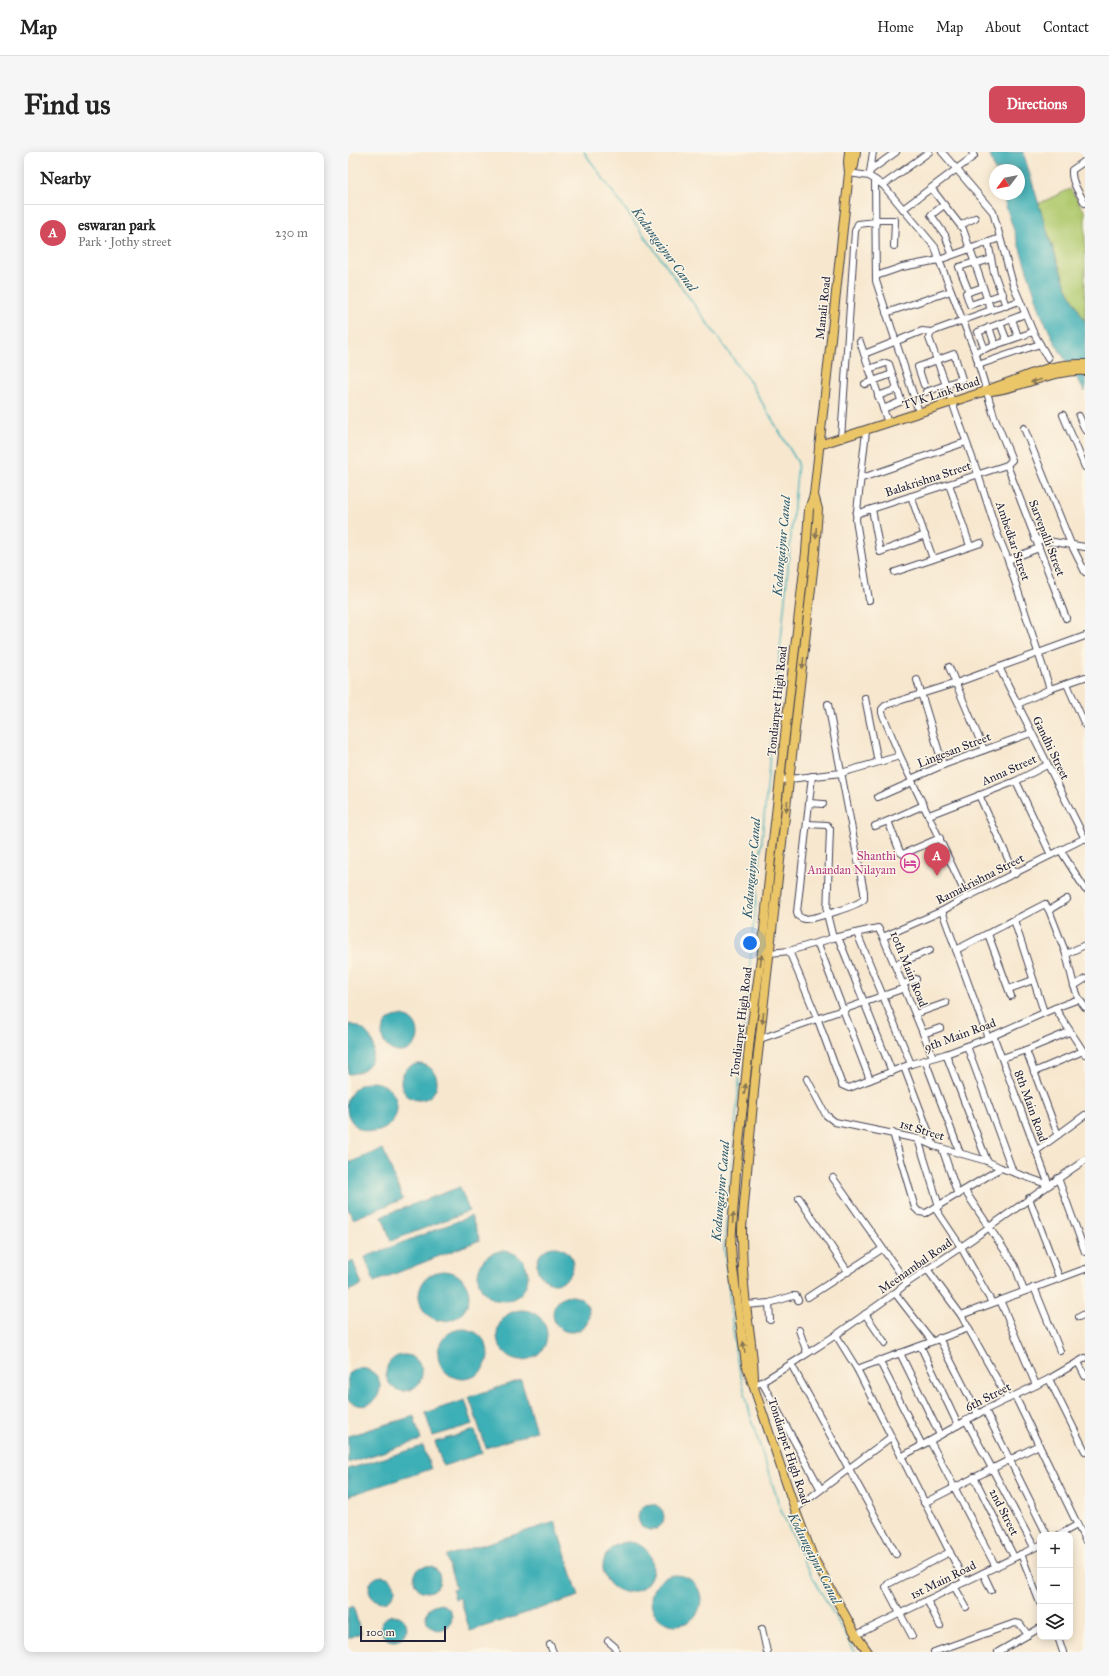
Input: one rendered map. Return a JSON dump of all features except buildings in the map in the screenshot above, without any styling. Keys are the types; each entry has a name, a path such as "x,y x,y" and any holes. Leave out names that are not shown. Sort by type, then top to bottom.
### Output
{"main road":[{"name":"Manali Road","path":"819,445 849,173 849,152"},
{"name":"Manali Road","path":"849,173 854,166 856,152"},
{"name":"TVK Link Road","path":"819,445 986,391 1000,384 1010,382 1052,366 1070,363 1085,364"},
{"path":"986,391 1004,390 1060,374 1085,372"},
{"name":"Tondiarpet High Road","path":"819,445 814,495 809,509 770,953 760,1039 742,1228 742,1252 746,1305 754,1364 758,1383 795,1509 813,1557 856,1635 868,1652"},
{"name":"Tondiarpet High Road","path":"758,1383 746,1364 737,1305 731,1245 736,1172 785,780"}],"street":[{"path":"873,152 872,175 876,221 876,276 886,313 919,412"},
{"path":"872,175 896,152"},
{"path":"883,185 929,152"},
{"path":"942,152 956,171 993,212 1013,284 1033,332 1048,358"},
{"path":"904,209 974,156 972,152"},
{"path":"1085,161 1072,170 1072,176 1078,192 1085,203"},
{"path":"849,173 872,175 883,185 936,247 939,260 975,352 994,416 1012,457 1011,463 1007,465"},
{"path":"932,189 961,225 991,310"},
{"path":"944,205 932,215 945,235 952,254"},
{"path":"961,225 976,218"},
{"path":"841,438 855,230 858,224 894,220 894,246"},
{"path":"876,276 902,267 939,260 952,254 1000,238"},
{"path":"988,242 990,259 1006,306"},
{"path":"969,292 959,267 990,259"},
{"path":"983,287 966,293 970,305 1002,294"},
{"path":"886,313 952,291"},
{"path":"864,354 922,331 931,332 1020,301"},
{"path":"985,349 978,332 1025,314"},
{"path":"1012,319 1018,337"},
{"path":"1000,323 1007,341"},
{"path":"989,327 995,345"},
{"name":"Ambedkar Street","path":"931,332 929,338 1008,560 1040,654 1050,689"},
{"path":"975,352 1033,332"},
{"path":"860,342 888,423"},
{"path":"978,365 1040,344"},
{"path":"924,385 918,367 936,359 954,354 962,380 926,392"},
{"path":"869,369 888,363 892,374 901,400 900,402 883,409"},
{"path":"865,384 892,374"},
{"path":"878,396 897,389"},
{"path":"1063,415 1085,467"},
{"path":"1079,416 1085,430"},
{"path":"1024,428 1071,544 1085,572"},
{"path":"866,431 862,478 856,514 856,528 869,600"},
{"path":"862,478 966,442"},
{"name":"Balakrishna Street","path":"856,514 1007,465"},
{"name":"Sarvepalli Street","path":"1007,465 1066,618"},
{"path":"949,484 970,546"},
{"path":"911,496 933,559"},
{"path":"872,509 880,552 925,535"},
{"path":"1035,539 1085,546"},
{"path":"895,572 981,543"},
{"path":"1008,560 1039,548"},
{"path":"900,756 882,713 882,709 886,705 1040,654 1085,636"},
{"path":"949,667 984,750"},
{"name":"Gandhi Street","path":"1000,667 1047,765 1085,839"},
{"path":"1018,704 1050,689 1067,684 1085,676"},
{"path":"917,680 943,764"},
{"path":"1067,684 1085,725"},
{"path":"865,698 878,762"},
{"path":"812,776 797,912 798,916 805,919 827,914 859,903 864,899 864,892 828,704"},
{"name":"Lingesan Street","path":"785,780 841,773 900,756 912,780 943,764 1031,732"},
{"name":"Anna Street","path":"929,815 1016,782 1047,765"},
{"path":"878,797 912,780 968,897"},
{"path":"1016,782 1051,856"},
{"name":"Anna Street","path":"979,795 1015,874"},
{"path":"809,803 823,804"},
{"path":"875,826 924,805"},
{"path":"888,821 901,854 940,838"},
{"path":"807,824 827,825 830,829 827,914 892,1072"},
{"name":"Ramakrishna Street","path":"883,936 942,911 1085,839"},
{"path":"1061,851 1085,888"},
{"path":"1049,910 1068,899"},
{"path":"956,950 1042,905 1047,906 1066,954 1074,986 1079,999 1085,1007"},
{"name":"8th Main Road","path":"942,911 990,1036 1002,1058 1049,1185"},
{"path":"1014,920 1044,1012"},
{"name":"10th Main Road","path":"770,953 789,951 857,932 878,928 883,936 933,1057"},
{"path":"857,932 910,1064"},
{"path":"988,934 1011,996"},
{"path":"818,944 870,1080"},
{"path":"1066,954 1085,945"},
{"path":"895,965 930,950"},
{"path":"789,951 818,1020"},
{"path":"760,1039 864,1003 904,986 916,979"},
{"path":"1074,986 1085,979"},
{"path":"1009,989 1033,980"},
{"name":"9th Main Road","path":"818,1020 842,1085 847,1088 851,1088 910,1064 946,1054 967,1046 1044,1012 1079,999"},
{"path":"915,1014 946,1003"},
{"path":"1034,1072 1084,1053 1069,1032 1055,1008"},
{"path":"923,1034 940,1028"},
{"path":"1002,1058 1026,1050 1069,1032"},
{"path":"967,1046 1013,1172"},
{"path":"1026,1050 1058,1135"},
{"path":"946,1054 987,1161"},
{"path":"925,1060 960,1153"},
{"path":"904,1067 934,1146"},
{"name":"1st Street","path":"807,1079 826,1115 835,1122 918,1139 934,1146 987,1161 1001,1168 1049,1185"},
{"path":"1036,1151 1085,1115"},
{"path":"892,1133 915,1208 919,1212 926,1213 1001,1168"},
{"path":"918,1139 937,1207 992,1303"},
{"path":"942,1148 958,1195"},
{"name":"Meenambal Road","path":"758,1383 836,1335 907,1283 1085,1160"},
{"path":"833,1178 882,1250 907,1283"},
{"path":"1058,1178 1085,1252"},
{"path":"965,1190 1015,1266 1024,1291"},
{"path":"799,1198 848,1272"},
{"path":"1029,1198 1059,1277"},
{"path":"808,1297 882,1250"},
{"path":"927,1269 961,1315 1008,1399"},
{"path":"961,1315 1059,1277 1085,1269"},
{"path":"1034,1287 1060,1351"},
{"path":"895,1293 932,1341"},
{"path":"746,1305 769,1303 794,1296 796,1296 798,1300"},
{"path":"1000,1300 1036,1385"},
{"path":"769,1303 770,1320"},
{"path":"866,1314 885,1343"},
{"path":"857,1369 879,1360 921,1347 939,1338 969,1328"},
{"path":"799,1330 807,1353"},
{"path":"836,1335 857,1369 965,1582"},
{"path":"939,1338 978,1414"},
{"path":"921,1347 958,1425"},
{"path":"900,1353 940,1435"},
{"name":"6th Street","path":"901,1457 966,1420 1049,1379 1085,1358"},
{"path":"879,1360 922,1445"},
{"path":"1078,1362 1085,1376"},
{"path":"791,1364 896,1554"},
{"path":"1049,1379 1085,1451"},
{"path":"758,1383 820,1488"},
{"path":"1015,1396 1085,1540"},
{"path":"985,1410 1046,1532"},
{"path":"966,1420 1037,1546"},
{"path":"795,1509 820,1488 891,1437"},
{"path":"930,1441 996,1566"},
{"path":"924,1503 1039,1445"},
{"name":"2nd Street","path":"974,1477 1014,1557"},
{"path":"1064,1532 1077,1525"},
{"name":"1st Main Road","path":"856,1635 1037,1546"},
{"path":"912,1636 886,1587 888,1584 950,1552"},
{"path":"1021,1554 1037,1594"},
{"path":"983,1573 991,1590"},
{"path":"954,1586 966,1607"},
{"path":"927,1600 940,1626"},
{"path":"934,1652 1015,1623 1020,1624 1028,1635"},
{"path":"762,1629 767,1652"},
{"path":"998,1652 1037,1630"},
{"path":"1059,1640 1063,1652"},
{"path":"608,1641 615,1647 616,1652"},
{"path":"550,1645 553,1652"}],"green space":[{"path":"1070,189 1085,212 1085,322 1066,286 1038,204"}],"water":[{"path":"989,152 1023,152 1050,241 1066,286 1085,322 1085,392 1055,343 1042,316 1004,200 1025,200 1025,164 993,164"},
{"path":"403,1016 413,1021 417,1027 417,1041 413,1047 407,1051 397,1052 387,1047 383,1041 382,1031 387,1021 393,1017"},
{"path":"349,1024 360,1028 368,1034 373,1042 374,1051 372,1060 367,1067 359,1072 348,1074"},
{"path":"419,1064 432,1069 437,1082 432,1095 419,1100 406,1095 401,1082 406,1069"},
{"path":"367,1082 377,1082 390,1089 397,1102 397,1112 390,1125 377,1132 367,1132 358,1128 351,1121 347,1112 347,1102 351,1093 358,1086"},
{"path":"383,1149 403,1199 353,1219 348,1208 348,1163"},
{"path":"460,1187 469,1211 391,1241 382,1216"},
{"path":"471,1216 480,1240 374,1282 365,1257"},
{"path":"555,1247 565,1250 570,1255 573,1265 570,1275 565,1280 555,1283 545,1280 540,1275 537,1265 540,1255 545,1250"},
{"path":"503,1251 513,1253 521,1258 526,1266 528,1276 526,1286 521,1294 513,1299 503,1301 493,1299 485,1294 480,1286 478,1276 480,1266 485,1258 493,1253"},
{"path":"353,1261 362,1285 348,1291 348,1263"},
{"path":"444,1271 453,1273 462,1278 467,1287 469,1296 467,1305 462,1314 453,1319 444,1321 435,1319 426,1314 421,1305 419,1296 421,1287 426,1278 435,1273"},
{"path":"571,1296 581,1299 586,1304 589,1314 586,1324 581,1329 571,1332 561,1329 556,1324 553,1314 556,1304 561,1299"},
{"path":"522,1310 532,1312 540,1317 545,1325 547,1335 545,1345 540,1353 532,1358 522,1360 512,1358 504,1353 499,1345 497,1335 499,1325 504,1317 512,1312"},
{"path":"463,1329 473,1331 481,1336 486,1344 488,1354 486,1364 481,1372 473,1377 463,1379 453,1377 445,1372 440,1364 438,1354 440,1344 445,1336 453,1331"},
{"path":"408,1355 417,1360 421,1366 421,1380 417,1386 408,1391 400,1391 391,1386 387,1380 386,1369 391,1360 397,1356"},
{"path":"361,1368 372,1372 378,1378 380,1386 374,1401 367,1405 358,1405 348,1400 348,1374 355,1369"},
{"path":"521,1380 536,1431 486,1448 469,1397"},
{"path":"465,1400 473,1424 433,1436 425,1413"},
{"path":"414,1416 421,1440 348,1463 348,1436"},
{"path":"475,1430 482,1453 443,1466 435,1442"},
{"path":"423,1446 431,1469 348,1496 348,1469"},
{"path":"651,1504 660,1508 664,1517 660,1526 651,1530 642,1526 638,1517 642,1508"},
{"path":"555,1522 579,1596 470,1631 460,1598 455,1599 452,1589 456,1588 446,1556"},
{"path":"628,1542 637,1544 646,1549 651,1558 653,1567 651,1576 646,1585 637,1590 628,1592 619,1590 610,1585 605,1576 603,1567 605,1558 610,1549 619,1544"},
{"path":"427,1566 436,1570 440,1579 436,1588 427,1592 418,1588 414,1579 418,1570"},
{"path":"676,1575 685,1577 694,1582 699,1591 701,1600 699,1609 694,1618 685,1623 676,1625 667,1623 658,1618 653,1609 651,1600 653,1591 658,1582 667,1577"},
{"path":"382,1576 391,1580 395,1589 391,1598 382,1602 373,1598 369,1589 373,1580"},
{"path":"439,1604 448,1608 452,1617 448,1626 439,1630 430,1626 426,1617 430,1608"},
{"path":"353,1606 361,1633 348,1638 348,1608"},
{"path":"394,1615 403,1619 407,1628 403,1637 394,1641 385,1637 381,1628 385,1619"}],"waterway":[{"name":"Kodungaiyur Canal","path":"584,152 750,382 798,463 724,1247 736,1356 752,1422 781,1510 805,1564 855,1652"}],"place":[{"name":"Shanthi Anandan Nilayam","path":"910,863"},
{"name":"eswaran park","path":"937,876"}]}
